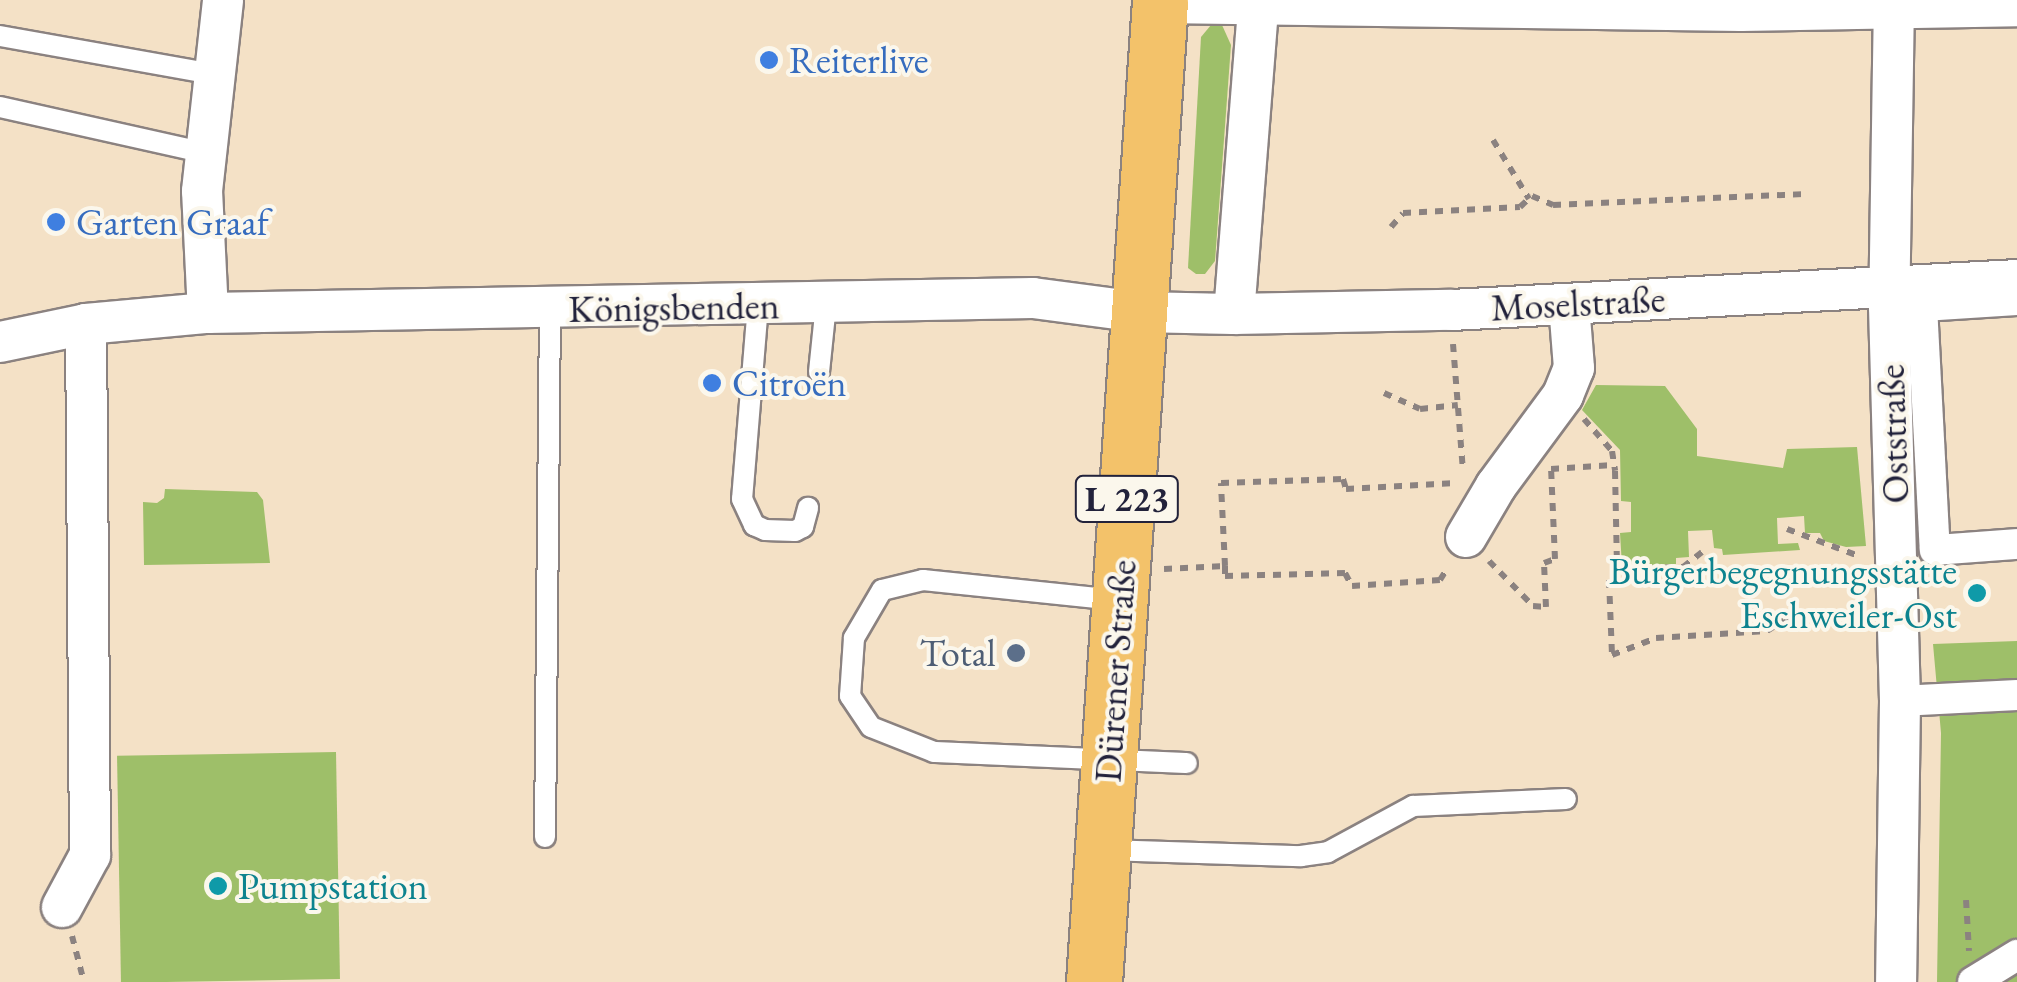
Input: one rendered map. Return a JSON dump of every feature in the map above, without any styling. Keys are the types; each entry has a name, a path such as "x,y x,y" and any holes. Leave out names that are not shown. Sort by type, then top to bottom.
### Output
{"main road":[{"name":"Dürener Straße","path":"1094,982 1160,2"}],"street":[{"path":"208,313 202,191 223,0"},
{"path":"1160,2 1258,8 1894,3 2017,6"},
{"name":"Oststraße","path":"1894,3 1890,288 1915,524 1875,611 1900,701 1896,982"},
{"path":"1234,314 1258,8"},
{"name":"Moselstraße","path":"1139,312 1450,310 2017,280"},
{"name":"Königsbenden","path":"0,342 86,324 208,313 1033,298 1139,312"},
{"path":"2017,300 1922,306 1915,524 1936,550 2017,544"},
{"path":"1466,537 1496,486 1563,395 1574,368 1569,304"},
{"path":"62,907 90,855 86,324"},
{"path":"1900,701 2017,695"},
{"path":"1971,974 2017,956"}],"lane":[{"path":"0,36 214,74"},
{"path":"0,107 206,154"},
{"path":"819,372 826,304"},
{"path":"758,305 742,499 754,525 795,531 802,527 808,508"},
{"path":"545,838 550,309"},
{"path":"1121,584 923,580 882,590 854,638 850,696 871,727 934,752 1187,763"},
{"path":"1103,850 1301,856 1328,852 1413,806 1566,798"}],"path":[{"path":"1493,140 1529,199"},
{"path":"1391,227 1403,213 1520,207 1539,196 1553,205 1808,194"},
{"path":"1450,310 1464,482 1346,489 1343,480 1221,483 1226,576 1346,573 1352,586 1440,580 1466,537 1532,606 1546,607 1544,563 1555,559 1551,470 1613,466"},
{"path":"1384,393 1420,409 1458,406"},
{"path":"1563,395 1612,451 1617,568 1609,580 1612,655 1656,638 1767,631 1784,620 1875,611"},
{"path":"1787,529 1840,552 1859,552 1860,568"},
{"path":"1617,568 1683,567 1702,552"},
{"path":"1121,584 1224,566"},
{"path":"1966,900 1971,974"},
{"path":"62,907 84,968 84,982"}],"green space":[{"path":"1211,25 1222,25 1231,45 1215,261 1205,274 1196,274 1188,268 1201,37"},
{"path":"1596,385 1665,386 1697,429 1697,456 1783,468 1787,449 1857,447 1866,546 1846,547 1824,541 1820,533 1805,533 1804,516 1777,518 1778,544 1798,543 1800,550 1723,555 1722,549 1714,548 1712,530 1688,531 1689,557 1676,558 1676,564 1622,566 1620,533 1631,532 1631,502 1621,501 1620,450 1582,410"},
{"path":"165,489 257,492 263,500 270,563 144,565 143,502 157,503 164,498"},
{"path":"2017,641 2017,982 1937,982 1941,733 1933,644"},
{"path":"336,752 340,979 121,982 117,756"}],"place":[{"name":"Reiterlive","path":"769,60"},
{"name":"Garten Graaf","path":"56,222"},
{"name":"Citroën","path":"712,383"},
{"name":"Bürgerbegegnungsstätte Eschweiler-Ost","path":"1977,593"},
{"name":"Total","path":"1016,653"},
{"name":"Pumpstation","path":"218,886"}]}
